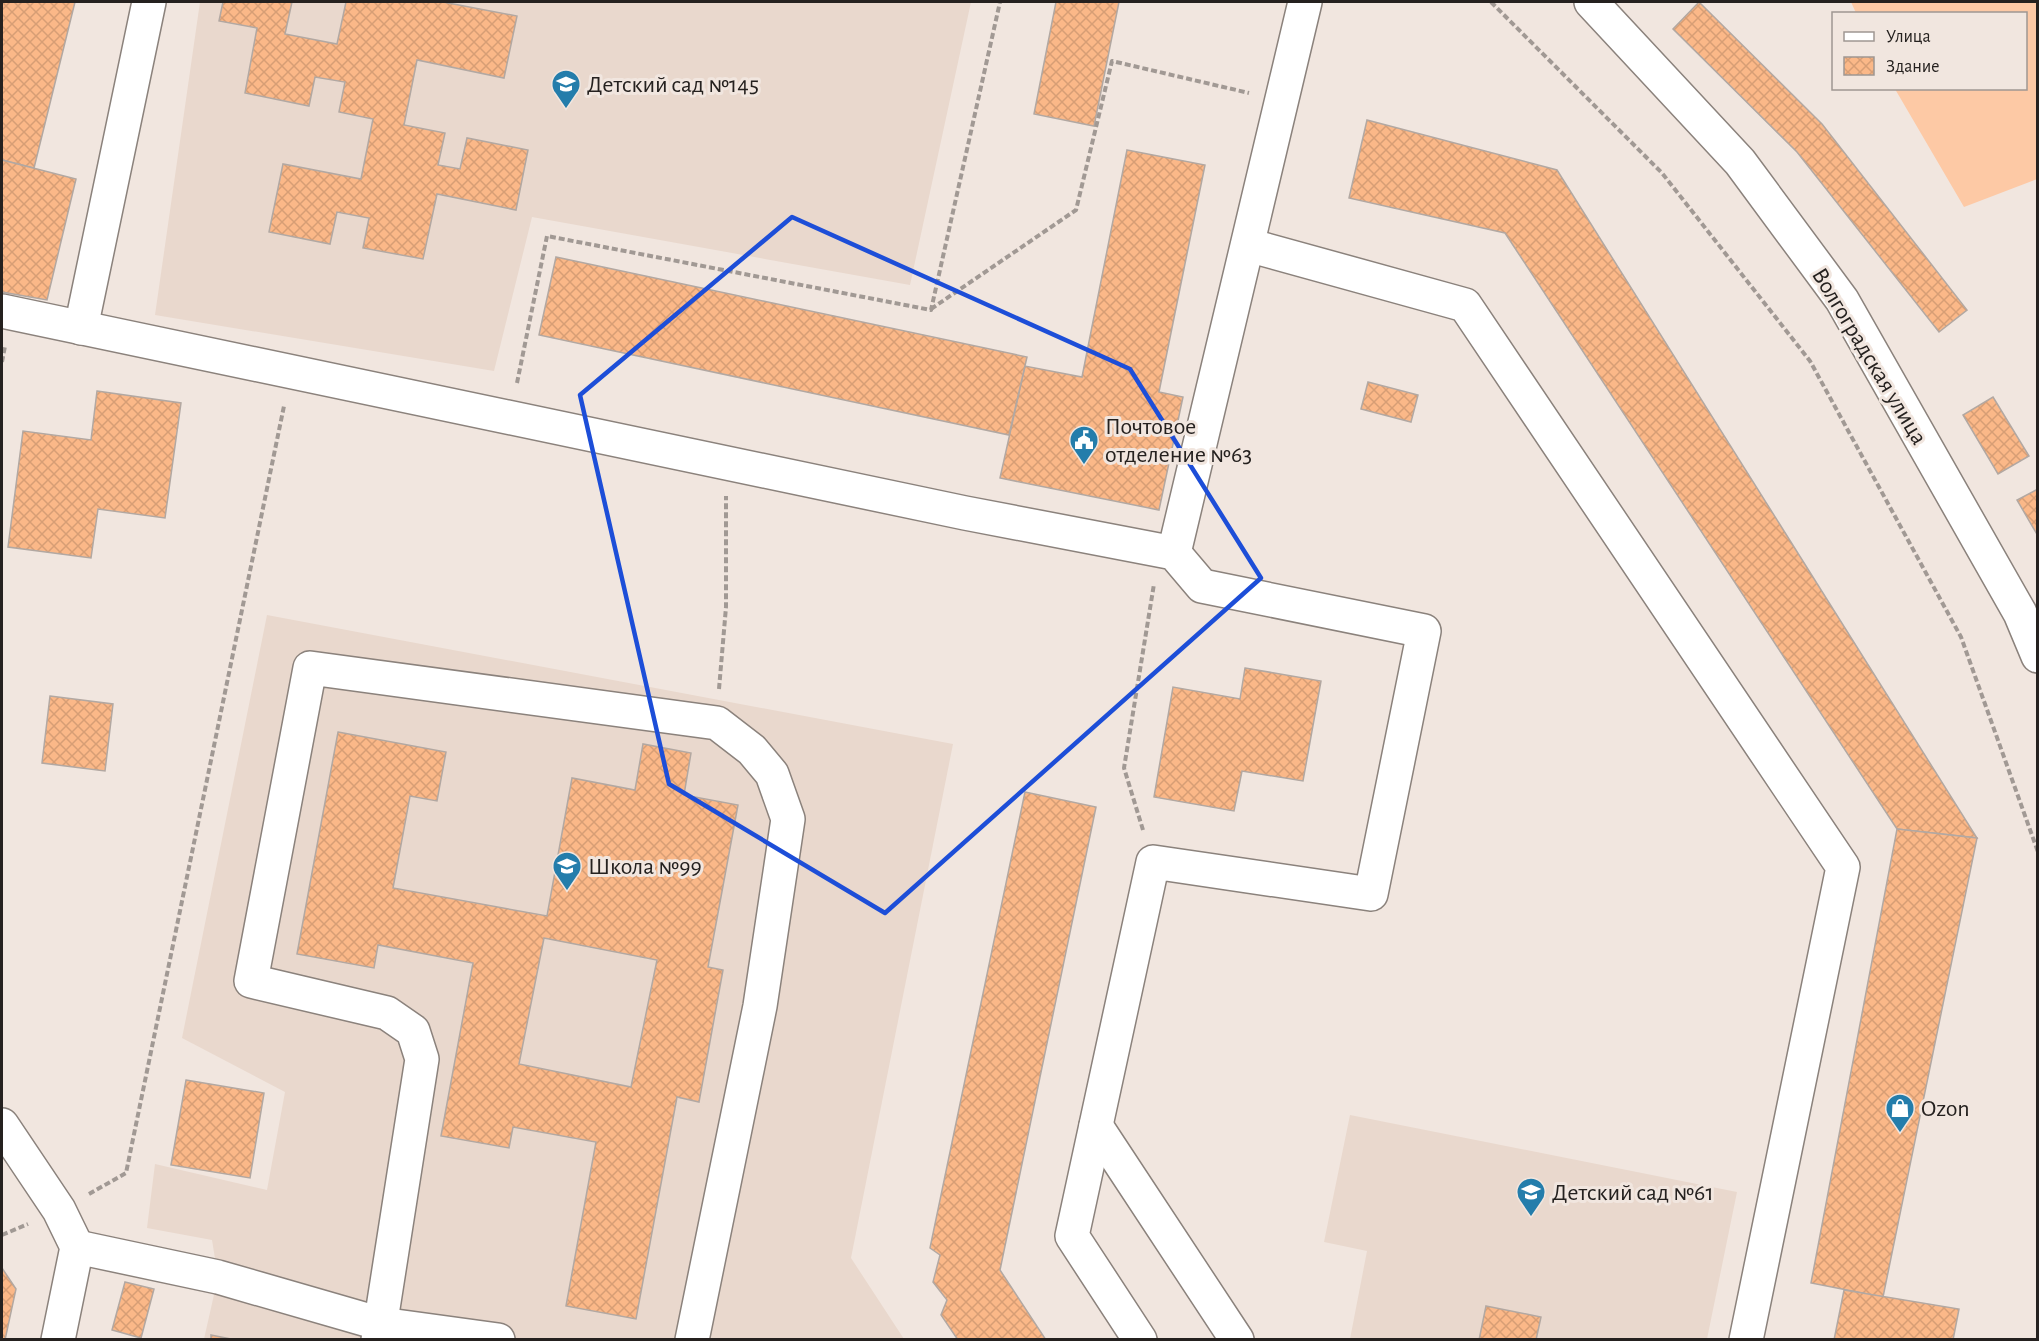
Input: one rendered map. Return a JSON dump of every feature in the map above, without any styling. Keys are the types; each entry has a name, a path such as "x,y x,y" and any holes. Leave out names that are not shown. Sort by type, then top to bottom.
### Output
{"street":[{"path":"81,328 149,2"},
{"path":"1167,552 1248,245 1305,2"},
{"name":"Волгоградская улица","path":"1591,2 1740,162 1842,300 2019,614 2037,656"},
{"path":"1248,245 1465,305 1843,867 1746,1340"},
{"path":"2,311 726,464 1167,552 1202,586 1424,631 1371,894 1153,862 1072,1236 1140,1340"},
{"path":"380,1332 422,1059 412,1031 387,1013 251,981 310,668 717,723 752,750 771,774 789,819 760,1006 692,1340"},
{"path":"2,1125 59,1210 78,1247 58,1340"},
{"path":"1096,1126 1237,1340"},
{"path":"78,1247 218,1277 380,1332 498,1340"}],"path":[{"path":"931,310 1000,2"},
{"path":"1491,2 1662,173 1810,361 1962,637 2037,852"},
{"path":"510,418 547,236 931,310 1076,210 1112,61 1281,101"},
{"path":"59,1210 126,1173 291,372"},
{"path":"717,723 726,607 726,464"},
{"path":"1153,862 1124,768 1167,552"}],"highlighted area":[{"path":"792,217 1130,369 1261,578 885,913 669,784 580,395"}],"shaded area":[{"name":"Детский сад №145","path":"200,2 971,2 910,285 532,217 494,371 155,315"},
{"path":"1851,2 2037,2 2037,179 1964,207 1896,90 2027,90 2027,12 1856,12"},
{"name":"Школа №99","path":"267,615 953,744 851,1258 904,1339 204,1339 218,1277 212,1240 147,1228 155,1164 267,1190 285,1092 182,1038"},
{"name":"Детский сад №61","path":"1350,1115 1737,1192 1707,1339 1350,1339 1367,1251 1324,1242"}],"building":[{"path":"2,2 75,2 34,168 2,160"},
{"path":"223,2 292,2 285,34 337,44 346,2 443,2 517,16 504,78 417,60 404,125 445,133 438,165 460,169 467,138 528,150 516,210 437,194 423,259 363,248 369,218 337,212 330,244 269,232 283,164 361,179 373,119 339,112 345,82 315,77 309,106 245,93 257,28 219,21"},
{"path":"1056,2 1119,2 1094,126 1034,114"},
{"path":"1699,2 1822,124 1967,310 1939,332 1797,152 1673,29"},
{"path":"1367,120 1557,170 1977,838 1897,829 1505,233 1349,198"},
{"path":"1127,150 1205,165 1159,392 1183,397 1159,510 1000,478 1025,366 1082,377"},
{"path":"2,160 76,179 47,300 2,292"},
{"path":"556,257 1027,357 1009,435 539,335"},
{"path":"1368,382 1418,395 1411,422 1361,409"},
{"path":"97,391 181,403 165,518 98,509 91,558 8,547 23,431 91,440"},
{"path":"1993,397 2029,456 1998,474 1963,415"},
{"path":"2038,489 2038,536 2017,500"},
{"path":"1245,668 1321,681 1303,781 1242,771 1234,811 1154,797 1173,687 1240,699"},
{"path":"50,696 113,704 105,771 42,763"},
{"path":"338,732 446,752 437,801 410,796 393,888 547,916 572,778 635,790 643,744 691,753 684,795 738,805 708,967 723,970 699,1102 677,1097 636,1319 566,1306 596,1142 513,1127 509,1148 441,1136 473,963 378,945 374,968 297,954","holes":["544,938 657,960 631,1087 519,1064"]},
{"path":"1025,792 1096,807 1000,1270 1046,1340 958,1340 941,1315 947,1300 933,1282 940,1255 930,1248"},
{"path":"1897,829 1977,838 1883,1297 1811,1283"},
{"path":"186,1080 264,1093 250,1178 171,1165"},
{"path":"2,1268 16,1289 5,1340 2,1340"},
{"path":"125,1282 154,1289 141,1338 112,1330"},
{"path":"1844,1290 1959,1309 1953,1340 1834,1340"},
{"path":"1486,1306 1541,1317 1536,1340 1479,1340"},
{"path":"211,1335 236,1340 211,1340"}],"place":[{"name":"Детский сад №145","path":"566,110"},
{"name":"Почтовое отделение №63","path":"1084,466"},
{"name":"Школа №99","path":"567,892"},
{"name":"Ozon","path":"1900,1134"},
{"name":"Детский сад №61","path":"1531,1218"}]}
